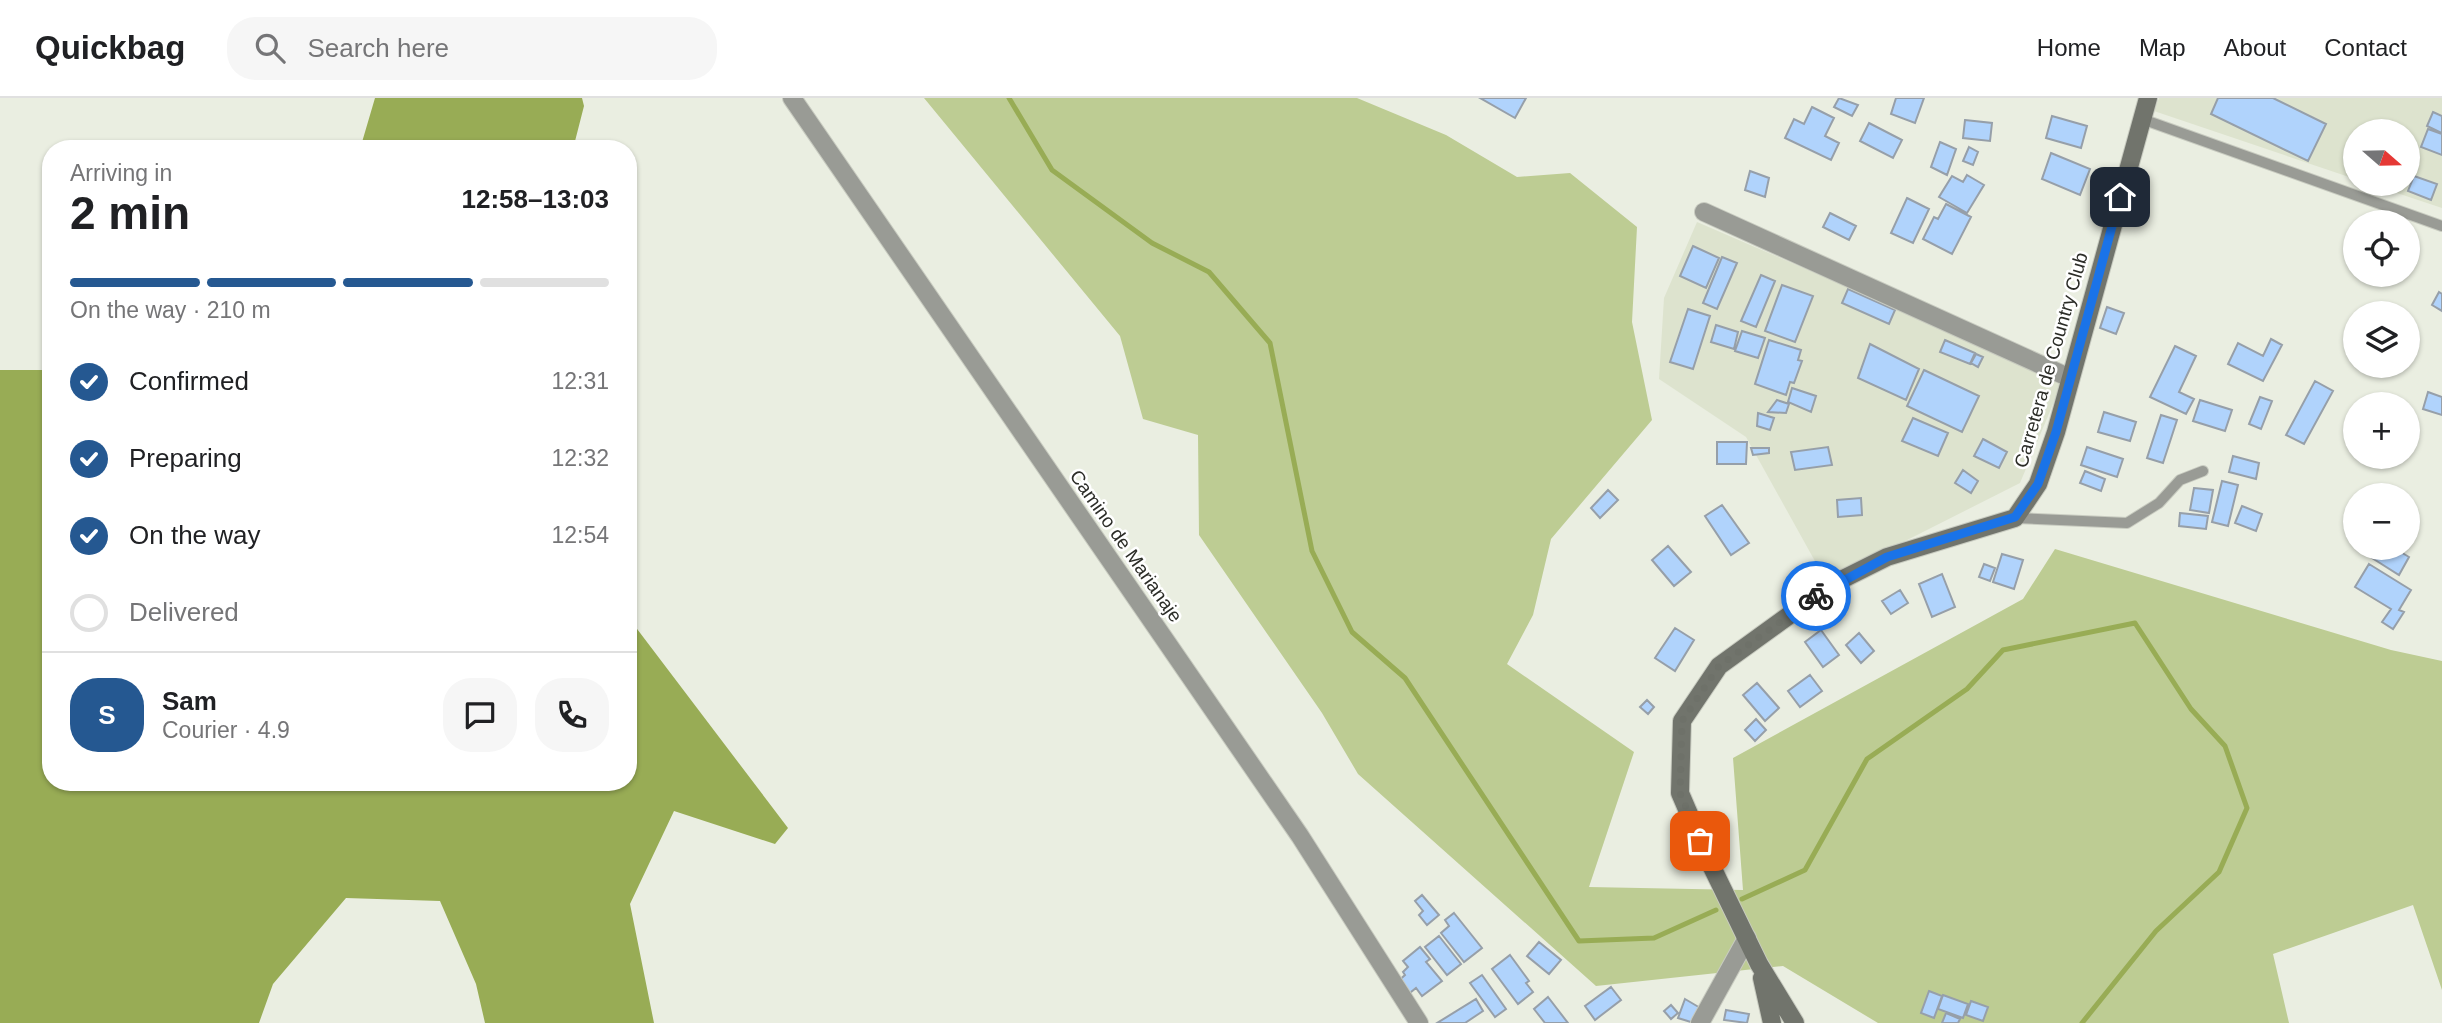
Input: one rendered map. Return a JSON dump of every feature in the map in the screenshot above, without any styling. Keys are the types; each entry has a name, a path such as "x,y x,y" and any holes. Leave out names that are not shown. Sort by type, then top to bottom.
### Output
{"street":[{"name":"Camino de Marianaje","path":"792,98 1300,836 1419,1023"},
{"name":"Carretera de Country Club","path":"2015,517 2038,484 2056,432 2148,98"},
{"path":"1704,212 2070,378"},
{"path":"1795,1023 1746,938 1680,793 1682,721 1719,666 1831,585 1887,557 2015,517"},
{"path":"1700,1023 1746,938"},
{"path":"1759,964 1773,1023"}],"lane":[{"path":"2142,119 2442,226"},
{"path":"2015,517 2127,523 2159,503 2180,480 2203,471"}],"shaded area":[{"path":"375,98 582,98 584,106 575,140 363,140"},
{"path":"924,98 1357,98 1446,135 1517,177 1570,173 1637,227 1632,322 1652,420 1551,539 1533,615 1507,664 1634,752 1589,887 1743,890 1733,758 2023,599 2055,549 2391,650 2442,661 2442,990 2413,905 2273,954 2289,1023 1878,1023 1783,966 1596,986 1358,774 1322,713 1199,535 1198,435 1143,419 1120,336"},
{"path":"2159,98 2442,98 2442,208 2406,196 2420,196 2420,119 2343,119 2343,175 2154,111"},
{"path":"1697,222 2063,380 2020,483 1826,581 1746,437 1659,379 1664,298"},
{"path":"0,370 42,370 42,791 637,791 637,629 788,828 775,844 674,811 630,904 654,1023 485,1023 476,984 440,901 346,898 273,984 259,1023 0,1023"}],"building":[{"path":"1480,98 1526,98 1515,118"},
{"path":"1839,98 1858,105 1852,116 1834,107"},
{"path":"1896,98 1924,98 1915,123 1891,114"},
{"path":"2218,98 2273,98 2326,124 2308,161 2211,114"},
{"path":"1812,107 1834,118 1825,136 1839,143 1831,160 1785,138 1794,119 1804,124"},
{"path":"2433,112 2442,116 2442,133 2427,126"},
{"path":"2052,116 2087,126 2081,148 2046,138"},
{"path":"1965,120 1992,123 1990,141 1963,138"},
{"path":"1869,123 1902,140 1893,158 1860,141"},
{"path":"2428,129 2442,134 2442,155 2421,147"},
{"path":"1940,142 1956,149 1947,175 1931,167"},
{"path":"1969,147 1978,152 1973,165 1963,161"},
{"path":"2051,153 2090,169 2080,195 2042,179"},
{"path":"1750,171 1769,178 1765,197 1745,190"},
{"path":"1967,175 1984,185 1967,213 1939,197 1952,176 1963,182"},
{"path":"2420,178 2437,184 2431,200 2420,196"},
{"path":"1907,198 1929,209 1913,243 1891,233"},
{"path":"1946,204 1971,217 1952,254 1923,239 1934,217 1938,219"},
{"path":"1830,213 1856,226 1849,240 1823,227"},
{"path":"1693,246 1719,258 1706,288 1680,276"},
{"path":"1722,257 1737,263 1717,309 1703,303"},
{"path":"1761,275 1775,281 1756,327 1741,321"},
{"path":"1782,285 1813,296 1795,342 1765,331"},
{"path":"1848,289 1895,310 1889,324 1842,303"},
{"path":"2439,292 2442,294 2442,311 2432,305"},
{"path":"2107,307 2124,313 2116,334 2100,328"},
{"path":"1688,309 1710,316 1693,369 1670,362"},
{"path":"1716,325 1738,332 1734,349 1711,342"},
{"path":"1742,331 1765,338 1758,358 1735,351"},
{"path":"2271,339 2282,345 2263,381 2228,364 2238,343 2263,356"},
{"path":"1769,340 1801,350 1798,360 1802,361 1794,383 1790,382 1786,395 1755,384"},
{"path":"1945,340 1975,353 1970,364 1940,352"},
{"path":"1870,344 1919,369 1906,400 1858,378"},
{"path":"2175,346 2196,356 2179,392 2194,399 2186,414 2150,397"},
{"path":"1976,354 1983,357 1978,367 1971,363"},
{"path":"1924,370 1979,396 1962,432 1907,406"},
{"path":"2315,381 2333,391 2304,444 2286,435"},
{"path":"1792,388 1816,396 1811,412 1788,402"},
{"path":"2428,392 2442,397 2442,415 2423,409"},
{"path":"2260,397 2272,401 2261,429 2249,424"},
{"path":"1777,400 1789,404 1786,413 1768,412"},
{"path":"2200,400 2232,410 2225,431 2193,421"},
{"path":"2104,412 2136,422 2130,441 2098,432"},
{"path":"1758,413 1774,418 1770,430 1757,426"},
{"path":"2161,415 2177,420 2163,463 2147,458"},
{"path":"1913,418 1948,433 1938,456 1902,441"},
{"path":"1983,439 2007,452 1999,468 1974,456"},
{"path":"1717,442 1747,442 1746,464 1717,464"},
{"path":"1828,447 1832,465 1795,470 1791,452"},
{"path":"2087,447 2123,459 2117,477 2081,465"},
{"path":"1751,448 1769,448 1769,453 1753,455"},
{"path":"2233,456 2259,463 2256,479 2229,472"},
{"path":"1963,470 1978,481 1971,493 1955,483"},
{"path":"2085,471 2105,479 2101,491 2080,483"},
{"path":"2222,481 2238,485 2228,526 2212,522"},
{"path":"2194,488 2213,490 2209,513 2190,510"},
{"path":"1608,490 1618,500 1600,518 1591,508"},
{"path":"1861,498 1862,515 1838,517 1837,500"},
{"path":"1722,505 1749,543 1731,555 1705,516"},
{"path":"2242,506 2262,514 2256,531 2235,523"},
{"path":"2180,513 2208,516 2206,529 2179,526"},
{"path":"1668,546 1691,572 1674,586 1652,560"},
{"path":"2002,554 2023,560 2014,589 1993,582"},
{"path":"2375,560 2407,560 2399,575"},
{"path":"1984,564 1995,568 1990,581 1979,577"},
{"path":"2369,564 2411,590 2399,610 2404,612 2393,629 2382,622 2391,609 2355,587"},
{"path":"1942,574 1955,607 1932,617 1919,584"},
{"path":"1900,590 1908,603 1891,614 1882,601"},
{"path":"1675,628 1694,640 1675,671 1655,658"},
{"path":"1821,630 1839,655 1823,667 1805,642"},
{"path":"1859,633 1874,651 1861,663 1846,645"},
{"path":"1810,675 1822,691 1800,707 1788,691"},
{"path":"1757,683 1779,708 1765,721 1743,695"},
{"path":"1647,700 1654,707 1648,714 1640,707"},
{"path":"1756,719 1766,730 1755,741 1745,730"},
{"path":"1422,895 1439,915 1427,925 1419,915 1423,911 1415,901"},
{"path":"1454,913 1482,948 1464,962 1441,933 1449,926 1445,920"},
{"path":"1439,936 1461,964 1447,975 1425,947"},
{"path":"1539,942 1561,960 1549,974 1527,956"},
{"path":"1420,947 1430,959 1426,962 1442,981 1422,996 1416,988 1406,996 1396,983 1405,975 1403,972 1408,967 1403,961"},
{"path":"1510,955 1529,981 1526,983 1533,992 1518,1004 1492,969"},
{"path":"1482,975 1506,1009 1495,1017 1470,983"},
{"path":"1611,987 1621,1000 1595,1020 1585,1006"},
{"path":"1929,991 1942,996 1934,1018 1921,1013"},
{"path":"1943,995 1968,1004 1963,1018 1938,1009"},
{"path":"1548,997 1568,1023 1545,1023 1534,1009"},
{"path":"1476,999 1483,1011 1465,1023 1437,1023"},
{"path":"1685,999 1702,1009 1694,1023 1678,1018"},
{"path":"1971,1001 1988,1007 1983,1021 1966,1015"},
{"path":"1671,1005 1678,1013 1671,1019 1664,1011"},
{"path":"1726,1010 1749,1014 1747,1023 1724,1020"},
{"path":"1946,1013 1960,1019 1958,1023 1942,1023"}],"waterway":[{"path":"1009,98 1052,170 1152,243 1209,272 1270,343 1312,551 1352,632 1405,678 1579,941 1654,938 1716,910"},
{"path":"1742,899 1805,870 1867,759 1967,689 2003,650 2135,623 2191,709 2225,746 2247,808 2219,872 2156,931 2082,1023"}],"way so far":[{"path":"1700,841 1680,793 1682,721 1719,666 1816,596"}],"route":[{"path":"1816,596 1831,585 1887,557 2015,517 2038,484 2056,432 2120,197"}]}
